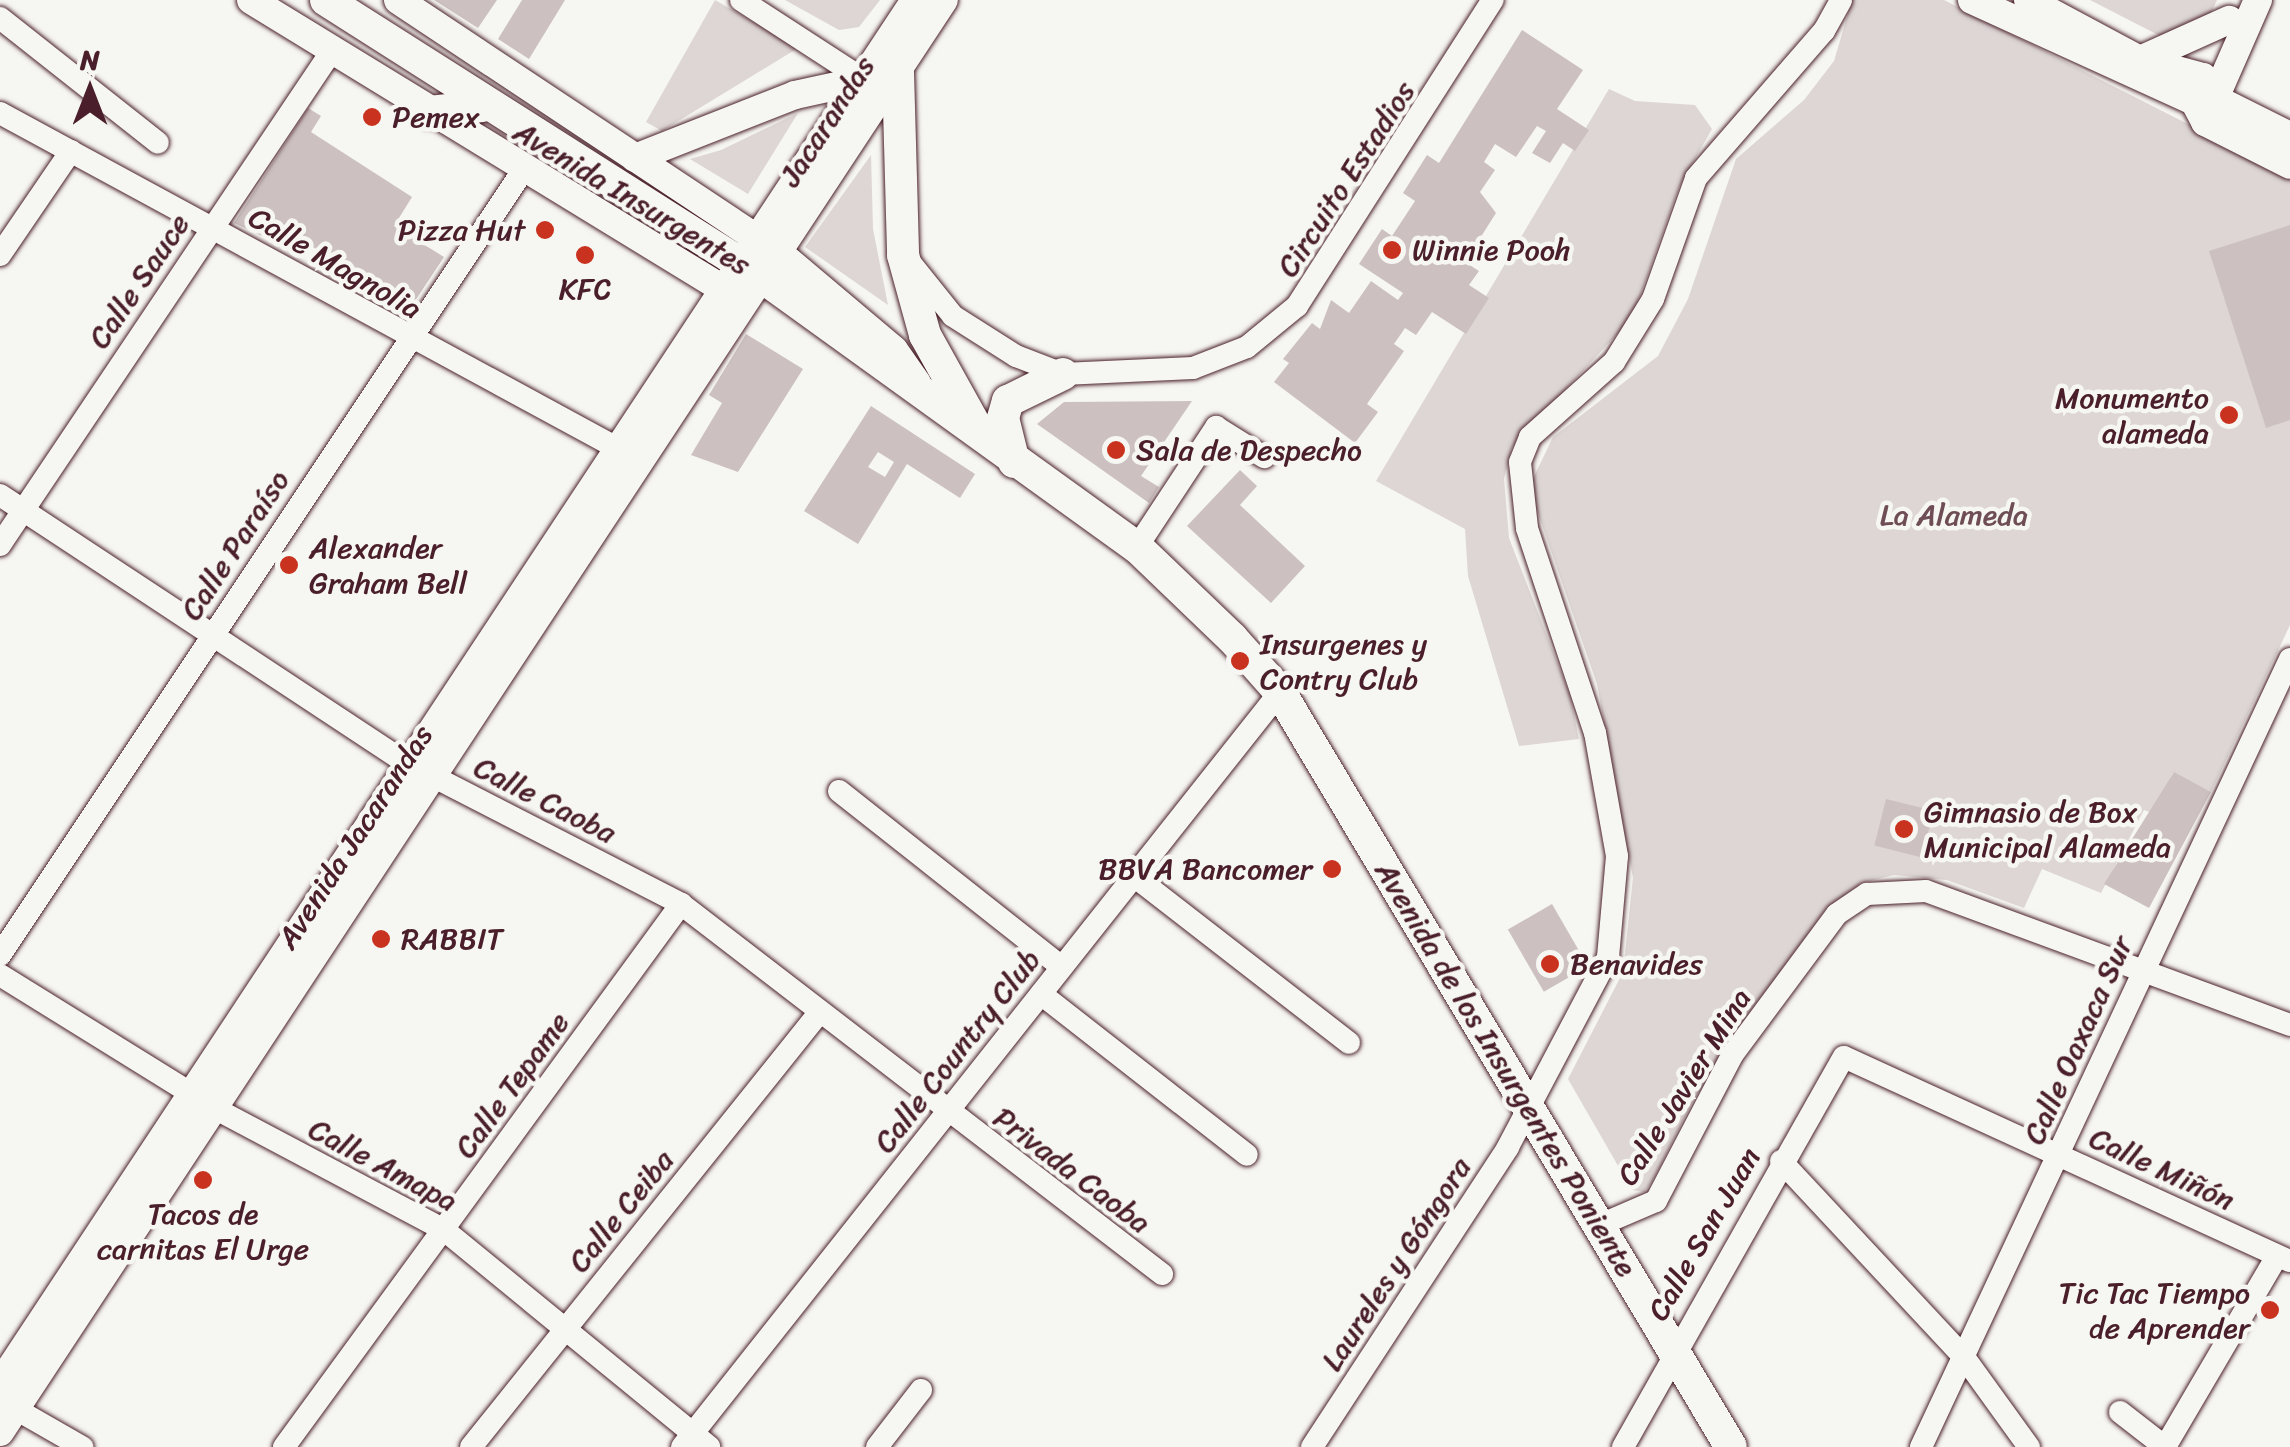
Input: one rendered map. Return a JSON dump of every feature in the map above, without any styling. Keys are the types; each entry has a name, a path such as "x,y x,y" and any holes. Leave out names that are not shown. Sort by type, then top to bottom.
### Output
{"highway":[{"name":"Avenida Insurgentes","path":"326,0 482,106 751,270 1137,547 1280,692"},
{"path":"898,72 904,255 942,373 978,429 1014,462"},
{"path":"430,112 482,106"},
{"path":"1014,462 1002,418 1008,401 1063,374"},
{"name":"Avenida de los Insurgentes Poniente","path":"1280,692 1524,1110 1600,1225 1731,1447"}],"main road":[{"path":"250,0 524,169 751,270"},
{"path":"398,0 636,158 751,270"},
{"name":"Jacarandas","path":"751,270 916,0"},
{"name":"Jacarandas","path":"751,270 898,72 944,0"},
{"path":"1972,0 2290,136"},
{"path":"2028,0 2140,60 2204,100 2290,165"},
{"path":"2204,100 2258,0"},
{"path":"2204,100 2233,10"},
{"path":"2140,60 2233,10"},
{"path":"636,158 795,95 864,80"},
{"name":"Avenida Jacarandas","path":"5,1414 216,1109 432,776 629,455 751,270"},
{"name":"Avenida Jacarandas","path":"0,1384 408,763 629,455"}],"street":[{"path":"741,0 864,80"},
{"name":"Circuito Estadios","path":"904,255 952,316 1016,356 1063,374 1193,368 1246,347 1297,306 1493,0"},
{"name":"Laureles y Góngora","path":"1312,1447 1508,1147 1524,1110 1608,957 1617,856 1596,733 1527,528 1520,462 1530,438 1614,362 1653,299 1696,178 1824,31 1841,0"},
{"path":"0,18 158,144"},
{"name":"Calle Sauce","path":"0,544 331,52"},
{"name":"Calle Magnolia","path":"0,113 211,226 404,338 629,455"},
{"path":"0,255 71,151"},
{"name":"Calle Paraíso","path":"0,955 404,338 524,169"},
{"path":"1137,547 1216,427 1264,458"},
{"name":"Calle Caoba","path":"0,496 408,763 682,904 946,1113"},
{"name":"Calle Oaxaca Sur","path":"1920,1447 2290,658"},
{"name":"Calle Country Club","path":"694,1443 946,1113 1280,692"},
{"path":"839,790 1062,967"},
{"path":"1134,876 1350,1043"},
{"name":"Calle Javier Mina","path":"1600,1225 1656,1201 1733,1054 1838,914 1867,894 1926,891 2290,1025"},
{"name":"Calle Tepame","path":"284,1447 682,904"},
{"name":"Calle Amapa","path":"0,974 216,1109 443,1229 568,1324 694,1443"},
{"path":"1040,994 1247,1156"},
{"name":"Calle Ceiba","path":"470,1447 819,1014"},
{"name":"Calle Miñón","path":"1844,1057 2284,1258"},
{"name":"Calle San Juan","path":"1623,1447 1674,1347 1844,1057"},
{"name":"Privada Caoba","path":"946,1113 1162,1274"},
{"path":"1781,1161 1964,1357 2028,1447"},
{"path":"2120,1412 2165,1447 2284,1258"},
{"path":"877,1447 922,1390"},
{"path":"5,1414 82,1447"}],"green space":[{"path":"715,0 798,48 662,131 646,122"},
{"path":"785,0 880,0 859,27 839,30"},
{"name":"La Alameda","path":"1852,0 1944,0 2290,176 2290,625 2211,792 2173,773 2152,813 2144,810 2101,893 2042,869 2024,908 1947,880 1894,875 1861,883 1826,909 1693,1101 1652,1182 1644,1192 1632,1190 1568,1079 1623,972 1633,878 1597,684 1529,487 1553,437 1658,356 1688,299 1736,159 1804,100 1834,61"},
{"path":"2090,0 2217,0 2206,24 2168,40"},
{"path":"1609,89 1635,101 1695,105 1712,129 1679,187 1632,318 1512,447 1504,479 1509,538 1570,695 1579,739 1519,746 1468,576 1465,529 1376,481"},
{"path":"798,113 748,194 690,159 721,150"},
{"path":"871,155 873,229 888,305 805,247"}],"building":[{"path":"434,0 497,0 478,28"},
{"path":"522,0 565,0 529,59 498,39"},
{"path":"1522,30 1583,70 1557,109 1589,130 1575,151 1563,143 1550,163 1532,153 1546,131 1537,126 1516,157 1495,144 1484,162 1495,170 1480,192 1496,213 1465,262 1479,271 1469,285 1489,298 1466,334 1432,312 1416,335 1405,328 1394,344 1404,351 1367,404 1378,412 1355,443 1274,382 1289,363 1283,359 1312,323 1320,329 1331,300 1349,313 1371,281 1398,300 1403,293 1359,264 1382,229 1392,236 1415,201 1403,193 1427,155 1439,163"},
{"path":"308,108 321,116 311,132 412,197 394,226 444,257 409,310 313,247 286,247 234,223"},
{"path":"2290,225 2290,420 2266,428 2209,251"},
{"path":"746,334 803,369 738,472 691,455 722,403 709,395"},
{"name":"Sala de Despecho","path":"1192,401 1141,476 1159,487 1149,503 1037,424 1064,402"},
{"path":"871,406 975,474 960,498 907,464 858,544 804,511","holes":["878,452 894,462 885,477 868,467"]},
{"path":"1240,470 1257,486 1240,505 1305,566 1271,603 1187,526"},
{"path":"2174,772 2211,792 2149,908 2104,884"},
{"name":"Gimnasio de Box Municipal Alameda","path":"1886,799 1934,811 1922,857 1874,846"},
{"path":"1552,904 1588,966 1544,992 1508,930"}],"place":[{"name":"Pemex","path":"372,117"},
{"name":"Pizza Hut","path":"545,230"},
{"name":"Winnie Pooh","path":"1392,250"},
{"name":"KFC","path":"585,255"},
{"name":"Monumento alameda","path":"2229,415"},
{"name":"Sala de Despecho","path":"1116,450"},
{"name":"Alexander Graham Bell","path":"289,565"},
{"name":"Insurgenes y Contry Club","path":"1240,661"},
{"name":"Gimnasio de Box Municipal Alameda","path":"1904,829"},
{"name":"BBVA Bancomer","path":"1332,869"},
{"name":"RABBIT","path":"381,939"},
{"name":"Benavides","path":"1550,964"},
{"name":"Tacos de carnitas El Urge","path":"203,1180"},
{"name":"Tic Tac Tiempo de Aprender","path":"2270,1310"}]}
